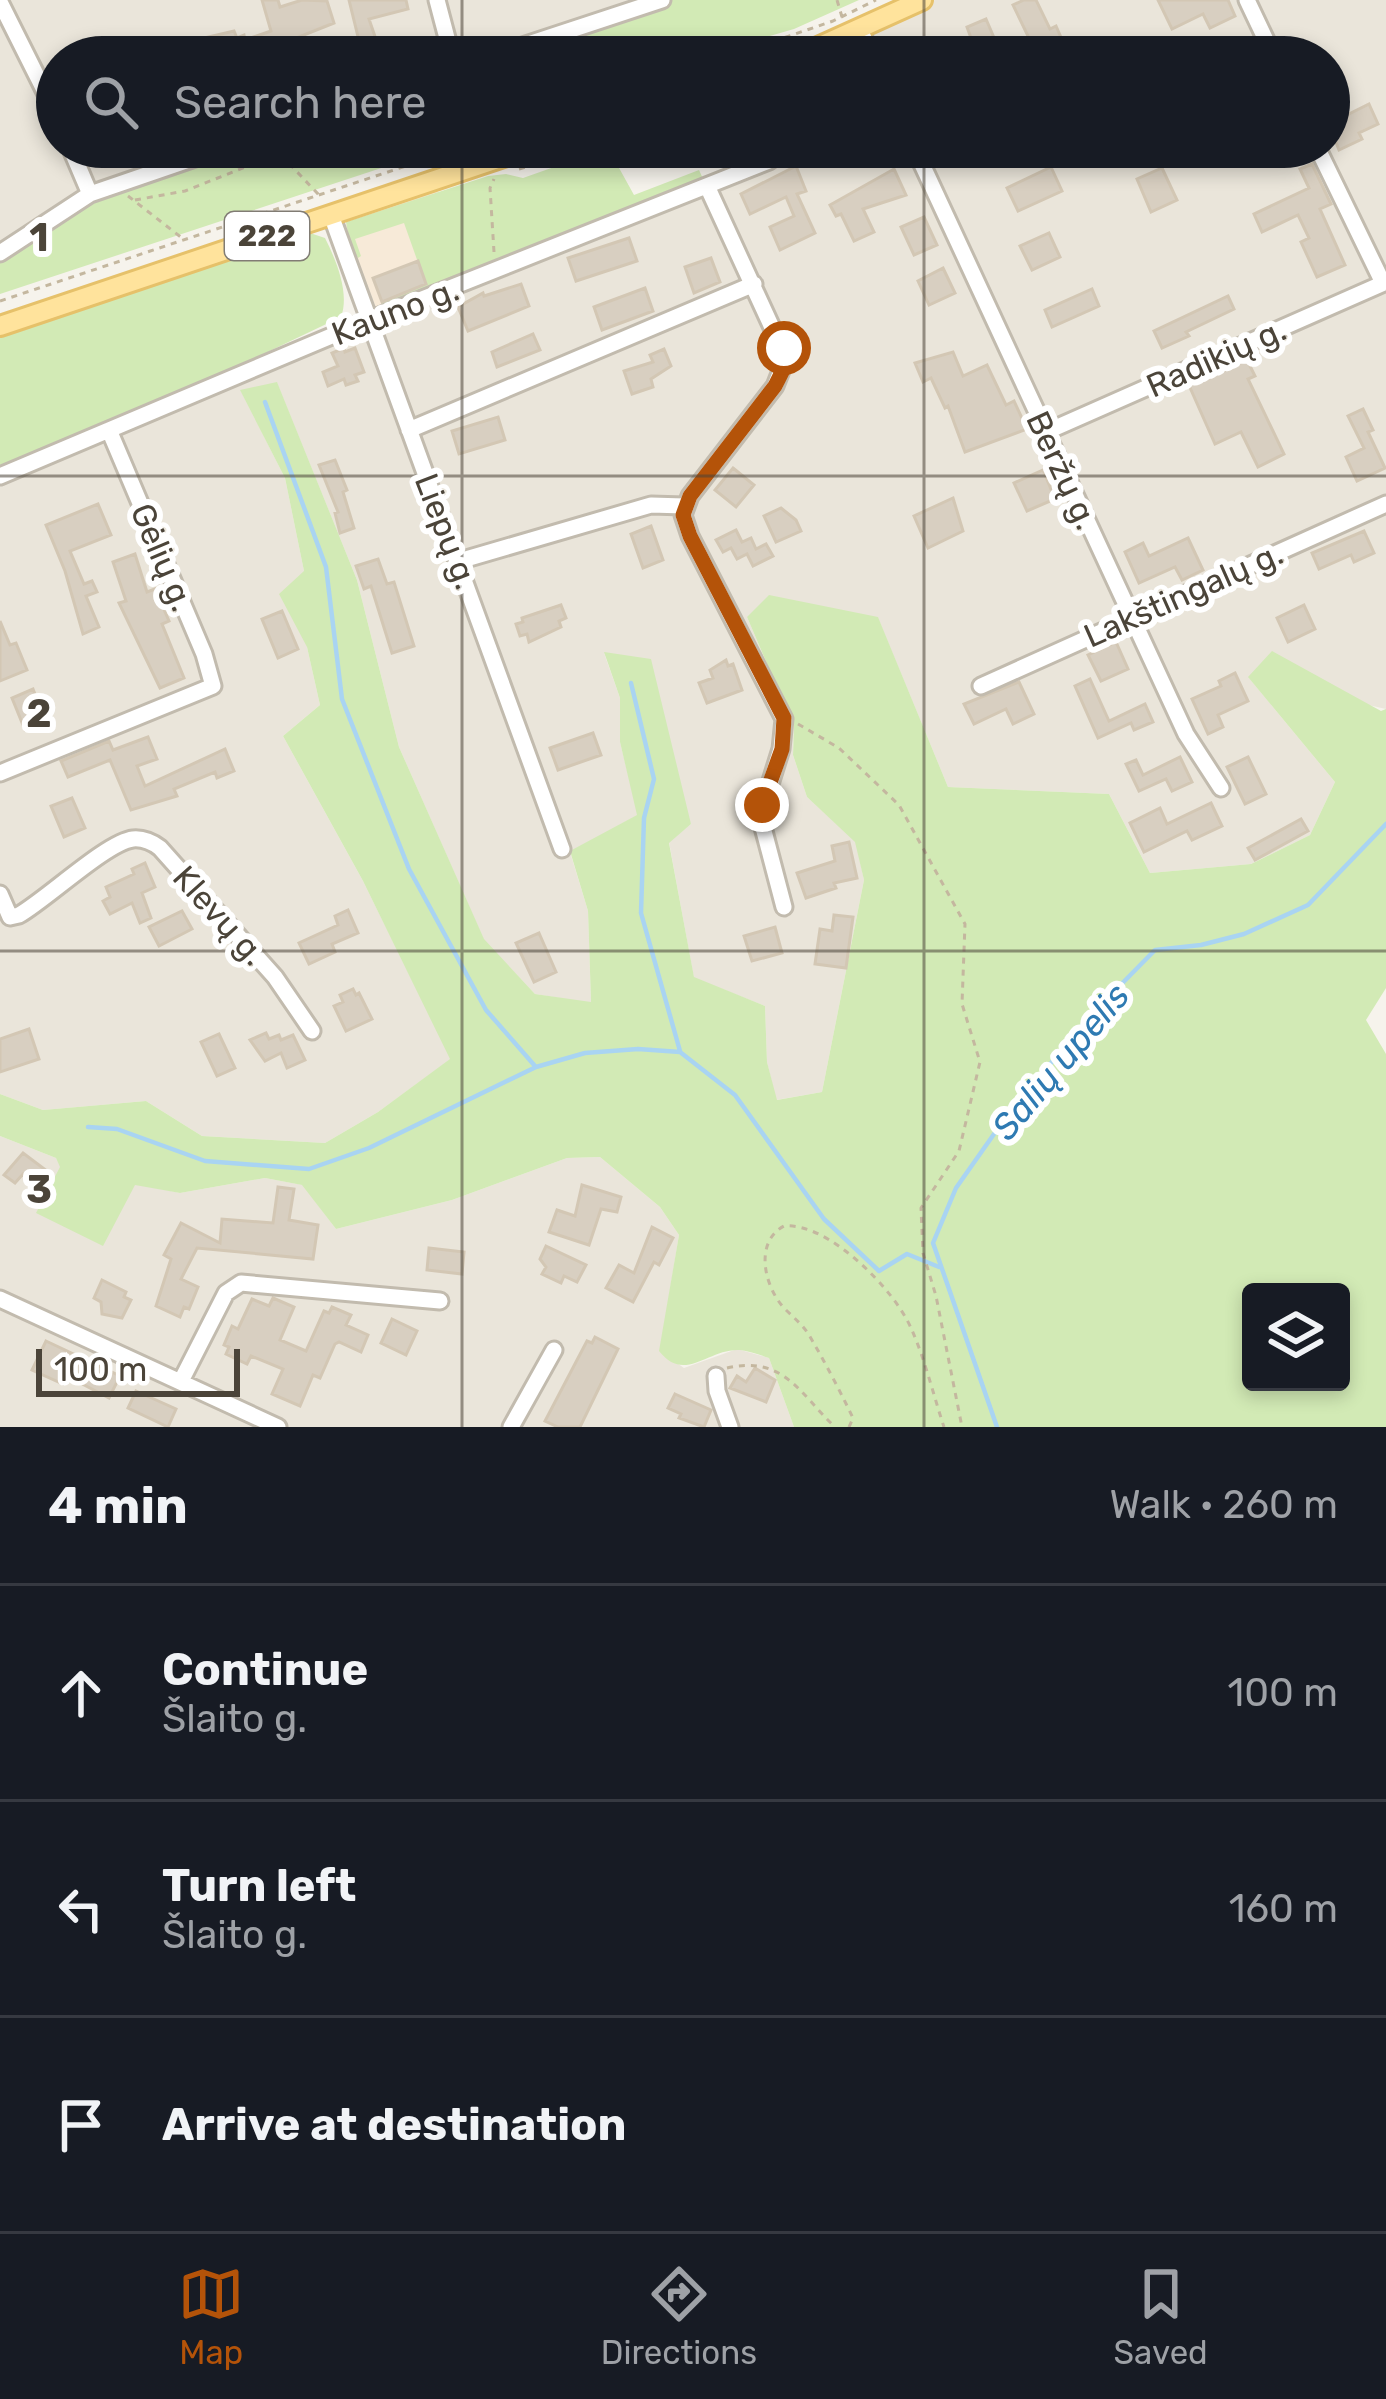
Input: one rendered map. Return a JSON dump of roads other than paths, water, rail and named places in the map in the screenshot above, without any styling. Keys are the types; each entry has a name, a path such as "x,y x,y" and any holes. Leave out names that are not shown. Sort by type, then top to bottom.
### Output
{"main road":[{"path":"846,36 922,0"},
{"name":"222","path":"0,326 470,168"}],"street":[{"path":"437,0 446,36"},
{"path":"553,36 662,0"},
{"path":"1246,0 1264,36"},
{"path":"0,2 36,74"},
{"path":"860,30 863,36"},
{"path":"79,168 90,194"},
{"path":"0,254 90,194 166,168"},
{"name":"Kauno g.","path":"0,476 367,321 752,168"},
{"name":"Beržų g.","path":"924,168 1186,734 1221,788"},
{"path":"1327,168 1384,283"},
{"path":"707,186 784,348 786,364 775,386 684,506 684,524 784,718 782,749 760,816 784,908"},
{"name":"Liepų g.","path":"331,214 562,848"},
{"name":"Radikių g.","path":"1046,433 1384,283"},
{"path":"409,430 754,284"},
{"name":"Gėlių g.","path":"0,773 213,686 204,654 109,430"},
{"name":"Lakštingalų g.","path":"982,686 1386,504"},
{"path":"459,561 651,506 684,506"},
{"name":"Klevų g.","path":"0,894 10,917 19,915 116,845 137,838 149,841 275,977 312,1031"},
{"path":"181,1381 226,1293 241,1283 440,1301"},
{"path":"0,1299 278,1427"},
{"path":"512,1427 554,1350"},
{"path":"716,1376 730,1427"}],"waterway":[{"path":"265,402 326,567 342,699 409,869 486,1010 535,1066"},
{"path":"631,683 654,779 644,818 641,913 680,1051"},
{"name":"Salių upelis","path":"997,1427 933,1243 956,1188 1006,1117 1092,1014 1155,950 1244,934 1308,905 1386,824"},
{"path":"88,1127 117,1129 205,1161 309,1169 369,1148 536,1067 585,1053 680,1052 735,1095 824,1219 879,1271 907,1254 939,1267"}]}
